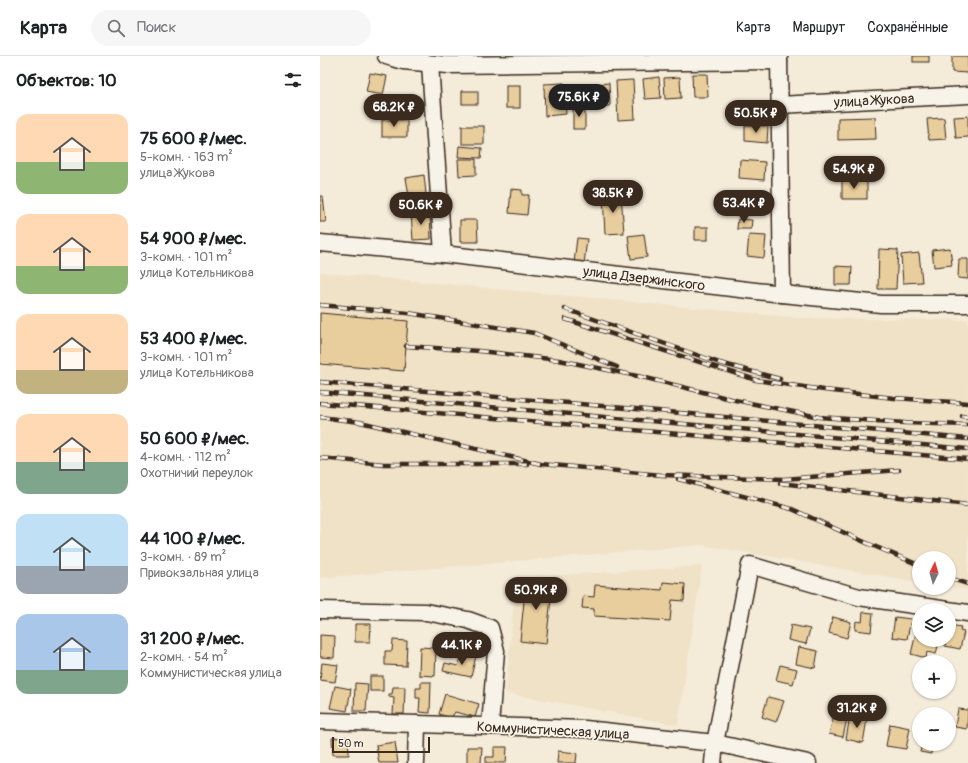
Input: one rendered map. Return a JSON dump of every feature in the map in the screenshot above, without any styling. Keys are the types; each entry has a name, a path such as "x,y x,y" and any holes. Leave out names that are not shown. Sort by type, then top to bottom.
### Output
{"street":[{"path":"386,56 403,61 448,65 472,60 779,59 782,294"},
{"path":"430,64 443,254"},
{"name":"улица Жукова","path":"779,105 968,95"},
{"name":"улица Дзержинского","path":"320,243 443,254 782,294 881,304 968,304"},
{"path":"713,763 715,743 750,565 859,597 968,613"},
{"path":"320,610 426,612 468,620 490,628 496,651 490,726"},
{"name":"Коммунистическая улица","path":"320,721 585,729 715,743 808,763"},
{"path":"416,763 417,724"}],"shaded area":[{"path":"320,272 799,318 968,320 968,590 956,588 956,551 912,551 912,581 702,545 320,578"},
{"path":"702,566 678,725 506,693 516,578"}],"building":[{"path":"913,56 929,56 929,62 913,62"},
{"path":"952,56 968,56 968,73 952,72"},
{"path":"370,73 387,76 383,95 366,92"},
{"path":"692,74 707,74 708,97 693,97"},
{"path":"659,77 661,98 645,99 643,79"},
{"path":"680,77 681,98 665,99 664,78"},
{"path":"633,80 635,119 618,120 616,81"},
{"path":"564,83 566,114 545,116 544,84"},
{"path":"609,83 610,106 597,106 596,84"},
{"path":"506,86 520,86 520,108 506,108"},
{"path":"462,91 478,91 478,104 462,104"},
{"path":"573,107 585,107 585,129 573,129"},
{"path":"968,116 968,137 956,138 954,117"},
{"path":"875,117 876,139 838,140 838,118"},
{"path":"944,118 946,139 929,140 927,119"},
{"path":"382,120 407,120 407,137 382,137"},
{"path":"745,125 768,126 767,143 745,141"},
{"path":"462,126 484,126 484,144 462,144"},
{"path":"459,146 482,148 481,158 458,157"},
{"path":"458,159 476,159 476,175 459,176"},
{"path":"740,160 765,162 764,180 739,178"},
{"path":"424,175 426,194 409,196 406,178"},
{"path":"842,180 867,180 867,199 842,199"},
{"path":"511,189 522,190 522,195 529,195 527,215 509,213"},
{"path":"621,194 624,233 605,234 603,196"},
{"path":"320,196 323,196 326,222 320,222"},
{"path":"746,196 767,198 765,214 744,211"},
{"path":"430,212 431,239 413,240 411,213"},
{"path":"738,219 752,220 751,229 737,229"},
{"path":"460,220 477,220 478,242 460,242"},
{"path":"695,227 708,227 708,240 695,240"},
{"path":"644,234 647,257 631,259 628,236"},
{"path":"749,235 766,236 764,258 747,256"},
{"path":"577,238 587,239 584,264 574,263"},
{"path":"950,248 952,265 934,267 932,250"},
{"path":"879,249 898,250 896,289 878,289"},
{"path":"919,253 922,282 903,283 901,255"},
{"path":"959,259 968,259 968,279 958,278"},
{"path":"835,266 852,267 851,285 835,285"},
{"path":"320,313 408,321 404,371 320,364"},
{"path":"553,580 546,644 520,641 526,581"},
{"path":"663,582 685,584 684,601 672,600 670,621 594,616 594,609 582,608 583,596 594,597 595,585 662,590"},
{"path":"863,612 873,613 871,632 855,630 856,621 862,622"},
{"path":"833,617 851,622 847,638 829,633"},
{"path":"895,617 911,619 907,639 892,637"},
{"path":"355,624 371,624 370,642 355,642"},
{"path":"791,625 810,629 806,644 788,640"},
{"path":"956,626 961,627 960,631 964,632 960,649 950,647 956,647"},
{"path":"320,635 335,636 334,658 320,657"},
{"path":"393,640 407,641 406,666 385,665 385,651 392,651"},
{"path":"420,647 436,648 435,676 419,675"},
{"path":"799,647 818,651 815,668 796,664"},
{"path":"913,647 938,647 936,654 927,652 926,655 911,654"},
{"path":"461,652 476,656 471,677 443,671 445,663 458,666"},
{"path":"322,663 338,665 335,682 320,680"},
{"path":"780,665 797,669 793,684 776,680"},
{"path":"370,676 383,676 383,691 370,691"},
{"path":"421,682 431,682 430,713 419,712 420,698 416,698 416,688 421,688"},
{"path":"355,683 368,684 366,711 354,711"},
{"path":"335,686 351,689 347,711 330,708"},
{"path":"393,687 405,687 404,714 393,714 394,698 389,697 389,694 392,694"},
{"path":"445,694 479,704 475,717 455,712 451,718 439,714"},
{"path":"768,697 784,701 776,722 762,717"},
{"path":"958,709 968,710 967,729 956,727"},
{"path":"834,715 847,718 843,737 829,734"},
{"path":"850,716 867,719 863,743 846,739"},
{"path":"890,724 910,728 906,749 886,746"},
{"path":"348,737 349,755 333,755 332,738"},
{"path":"395,742 398,763 379,763 376,745"},
{"path":"467,747 482,747 481,763 467,763"},
{"path":"494,747 507,747 506,763 486,763 486,757 494,757"},
{"path":"558,751 577,753 576,763 557,763"},
{"path":"920,751 932,751 931,754"}],"railway":[{"path":"320,305 408,313 534,333 617,367"},
{"path":"565,309 720,363 780,379"},
{"path":"565,319 756,380 894,398 968,403"},
{"path":"406,346 479,351 559,360 642,377 735,400 819,417 905,423 968,425"},
{"path":"320,382 968,439"},
{"path":"320,392 968,449"},
{"path":"320,403 968,459"},
{"path":"962,416 968,417"},
{"path":"320,417 360,422 541,464 662,475 784,479 899,470"},
{"path":"320,458 384,464 527,464"},
{"path":"678,479 792,509 912,562"},
{"path":"780,483 968,505"},
{"path":"956,580 968,584"}]}
